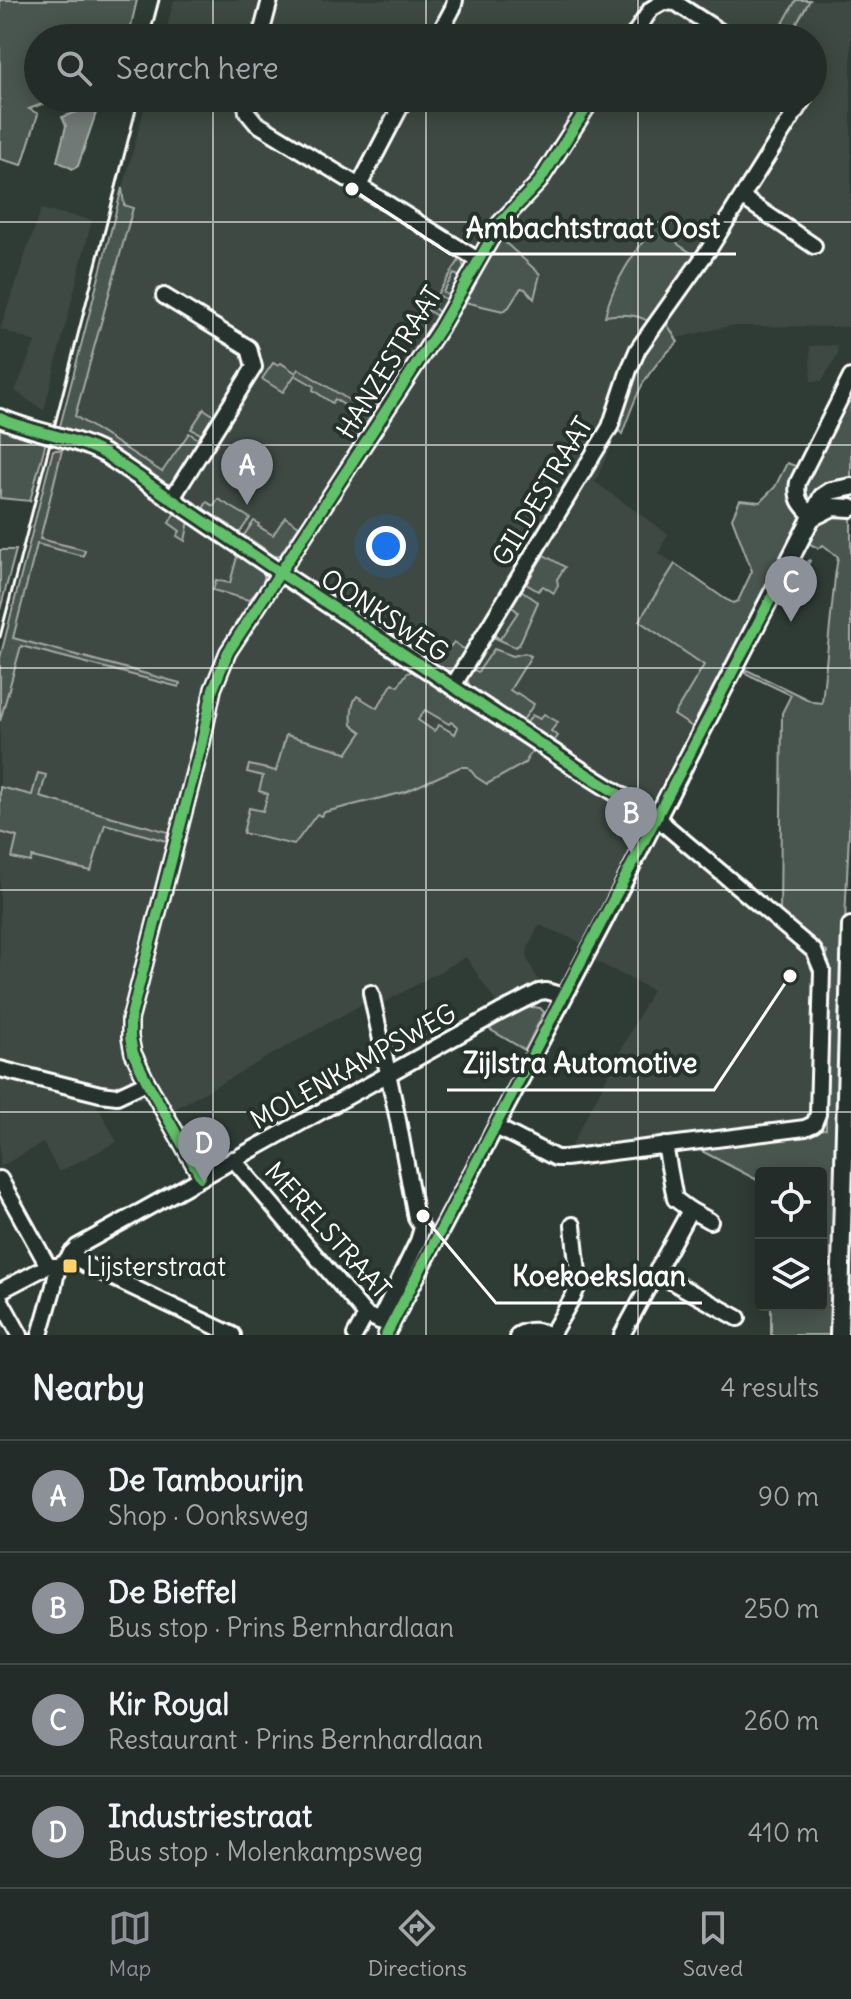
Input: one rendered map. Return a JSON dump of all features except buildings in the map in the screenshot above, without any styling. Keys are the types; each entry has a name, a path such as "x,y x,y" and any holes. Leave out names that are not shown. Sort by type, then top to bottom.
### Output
{"main road":[{"name":"OONKSWEG","path":"0,418 88,445 634,804 658,816"},
{"path":"658,816 822,497 831,491 851,487"},
{"path":"813,517 833,507 851,508"},
{"path":"839,1335 851,926"}],"street":[{"path":"264,24 270,0"},
{"path":"444,24 455,0"},
{"path":"641,24 651,9 663,2 676,3 708,24"},
{"path":"247,112 256,123 478,260"},
{"path":"359,186 398,112"},
{"name":"HANZESTRAAT","path":"201,1177 133,1053 130,1020 213,689 228,652 440,328 500,223 539,182 584,112"},
{"name":"GILDESTRAAT","path":"453,686 610,427 638,349 743,198 795,112"},
{"path":"743,198 814,246"},
{"path":"164,296 249,348 254,367 171,500"},
{"path":"813,517 802,506 796,493 798,482 851,377"},
{"path":"355,1335 381,1324 440,1233 658,816 814,951 822,970 818,1114 814,1124 805,1128 556,1158 496,1127"},
{"name":"MOLENKAMPSWEG","path":"53,1266 64,1263 77,1247 201,1177 539,992 564,996"},
{"path":"371,993 416,1218 422,1228 440,1233"},
{"path":"0,1069 117,1096 147,1082"},
{"path":"665,1145 675,1199 710,1221"},
{"name":"MERELSTRAAT","path":"233,1159 381,1324"},
{"path":"0,1179 53,1266 40,1335"},
{"path":"622,1335 690,1210"},
{"path":"518,1335 535,1330 552,1335 573,1297 579,1283 573,1225"},
{"path":"381,1324 422,1228"},
{"path":"71,1253 86,1265 233,1335"},
{"path":"20,1335 2,1288 53,1266"},
{"path":"656,1273 738,1318"}],"shaded area":[{"path":"0,0 137,0 131,24 24,24 24,112 38,114 22,165 0,159"},
{"path":"174,0 851,0 851,322 848,327 729,326 640,347 611,448 595,482 668,534 659,553 675,564 640,621 704,665 674,715 691,726 651,804 827,952 826,1129 565,1158 652,990 593,960 578,941 539,925 528,948 527,959 539,981 497,1004 466,957 380,1005 368,1001 166,1114 147,1098 97,1105 117,1142 59,1172 43,1143 0,1167 0,671 58,451 75,416 133,209 124,205 123,188 143,112 827,112 827,24 168,24"},
{"path":"796,0 810,0 796,24 783,24"},
{"path":"77,112 96,112 78,166 73,169 57,161 66,126 62,117"},
{"path":"122,188 124,205 133,208 75,416 162,472 189,433 200,440 172,484 160,483 102,444 59,430"},
{"path":"41,209 92,220 44,411 15,391 35,342 0,329"},
{"path":"656,224 665,227 679,245 696,256 649,322 633,316 605,316 619,279"},
{"path":"499,237 540,274 534,299 521,288 503,311 465,302 473,290 481,266"},
{"path":"460,259 462,275 454,274 443,292 449,296 447,300 440,296 433,307 439,312 437,316 427,310"},
{"path":"666,322 678,342 643,384 622,434 616,428 633,372"},
{"path":"837,345 838,354 822,381 811,381 810,346"},
{"path":"273,363 281,363 296,373 299,369 365,410 371,401 378,406 357,439 342,429 353,411 335,399 332,403 313,390 314,386 295,375 283,392 262,379"},
{"path":"851,391 851,483 812,504 807,502 802,492"},
{"path":"204,409 216,417 204,436 191,429"},
{"path":"0,424 47,438 30,501 0,498"},
{"path":"53,450 62,450 40,539 85,550 83,556 37,544 13,638 180,683 179,687 21,646 0,721 0,658"},
{"path":"787,463 801,468 789,489 791,504 799,511 801,521 708,698 705,715 694,728 674,715 704,665 639,621 675,564 725,599 733,603 738,601 752,571 732,518 740,500 760,502 775,487"},
{"path":"218,499 250,518 238,535 231,526 208,512 204,513 207,502 214,506"},
{"path":"175,512 189,521 185,541 177,536 180,531 169,523"},
{"path":"851,513 851,787 833,1335 771,1335 771,1311 827,1311 827,1167 755,1167 755,1179 696,1148 826,1129 827,952 780,914 782,713 791,695 745,673 747,670 813,702 822,703 838,557 823,545 818,548 808,543 823,516"},
{"path":"285,517 299,526 280,555 266,553 253,541 250,543 242,538 254,521 273,535"},
{"path":"0,550 16,550 0,610"},
{"path":"238,553 263,568 263,582 249,600 213,590 216,580 230,583"},
{"path":"544,555 565,567 557,579 554,593 543,586 538,591 526,584"},
{"path":"809,560 792,593 784,588 794,572"},
{"path":"521,590 538,602 519,645 515,647 491,636 500,639 518,612 511,606"},
{"path":"454,642 466,651 457,669 442,669 420,655 425,648 436,655 444,643 450,647"},
{"path":"494,649 513,656 525,653 531,656 510,690 534,704 521,723 470,687 467,679 471,668 478,672"},
{"path":"417,670 472,709 478,707 514,731 514,736 533,749 525,763 487,784 468,767 460,767 405,792 325,812 321,816 317,814 294,845 243,833 249,808 263,811 268,794 259,791 263,776 247,772 249,765 276,771 286,735 347,754 362,732 352,725 352,710 357,696 377,708 393,683 398,686 407,673","holes":["425,710 449,724 451,722 458,727 455,734 439,725 434,731 418,720"]},
{"path":"544,714 558,722 551,731 558,736 552,744 525,726 532,715 540,719"},
{"path":"38,773 46,775 40,797 168,832 166,841 105,824 91,871 32,857 30,862 12,858 17,837 0,832 0,787 32,795"},
{"path":"608,793 636,812 645,829 616,809"},
{"path":"533,1007 544,1012 525,1050 489,1029 521,1010"},
{"path":"851,1200 851,1335 847,1335"}],"railway":[{"path":"153,24 159,0"},
{"path":"0,637 135,112"}],"cycle path":[{"path":"201,1177 133,1053 130,1020 213,689 228,652 440,328 500,223 539,182 584,112"},
{"path":"0,418 105,454 580,770 658,816"},
{"path":"386,1335 781,579"}],"place":[{"name":"Ambachtstraat Oost","path":"352,189"},
{"name":"De Tambourijn","path":"247,505"},
{"name":"Kir Royal","path":"791,622"},
{"name":"De Bieffel","path":"631,853"},
{"name":"Zijlstra Automotive","path":"790,976"},
{"name":"Industriestraat","path":"204,1183"},
{"name":"Koekoekslaan","path":"423,1216"},
{"name":"Lijsterstraat","path":"70,1266"}]}
